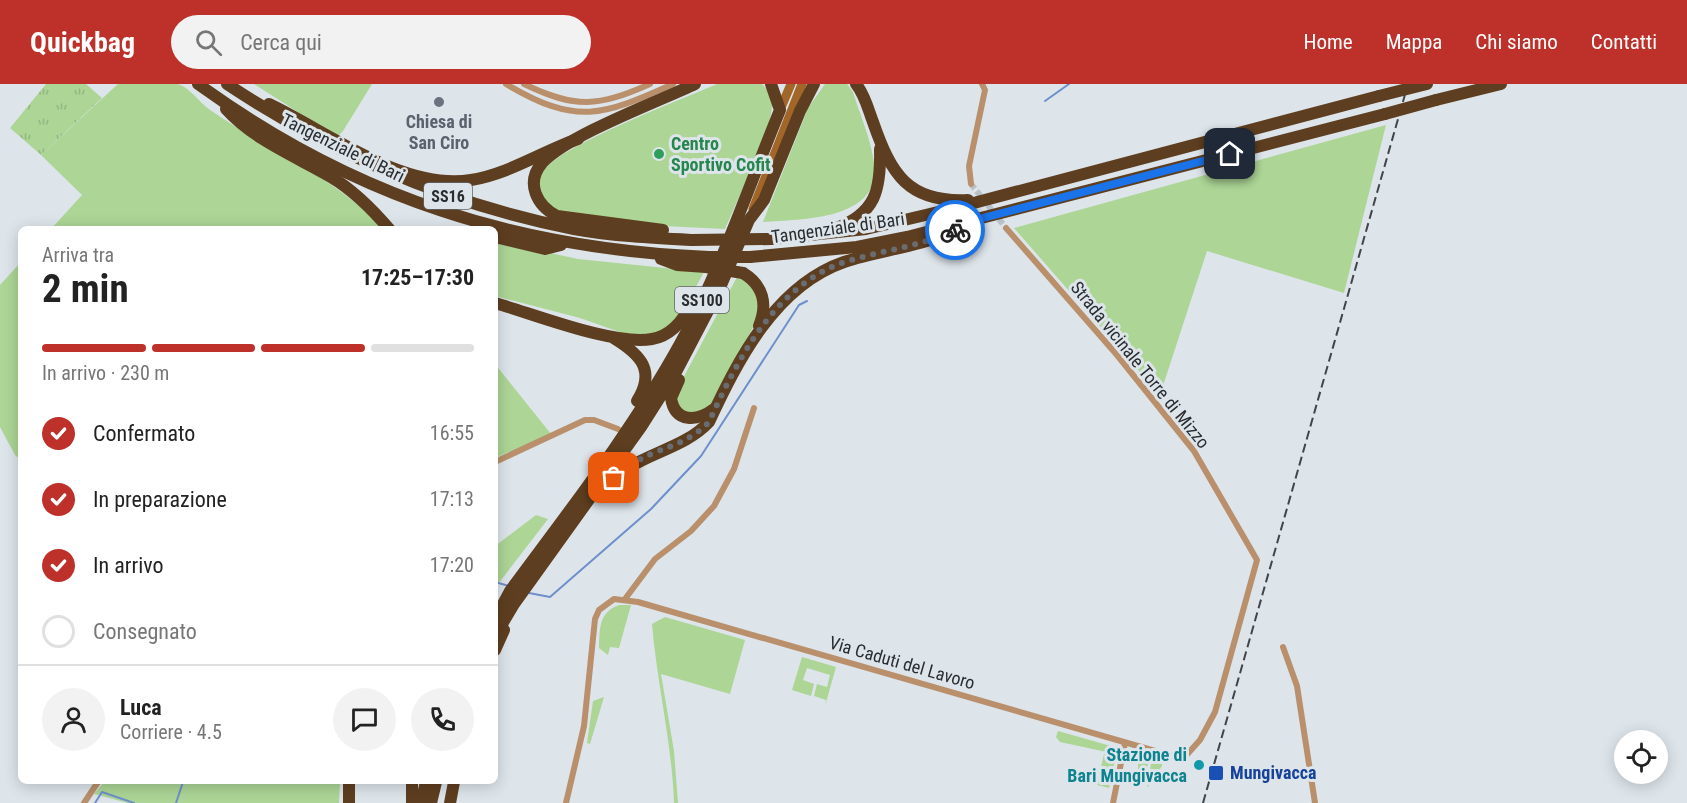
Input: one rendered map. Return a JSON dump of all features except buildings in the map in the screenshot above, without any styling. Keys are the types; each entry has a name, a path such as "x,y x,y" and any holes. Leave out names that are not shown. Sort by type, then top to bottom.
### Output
{"highway":[{"name":"Tangenziale di Bari","path":"198,84 290,144 372,185 488,226"},
{"name":"Tangenziale di Bari","path":"227,84 327,145 434,192 504,213 576,229 692,240 772,239 866,229 995,198 1427,84"},
{"path":"227,84 356,150 434,181 472,180 492,175 578,139 694,84"},
{"path":"771,84 780,110"},
{"name":"SS100","path":"498,631 512,607 641,427 676,372 719,290 748,220 764,200 800,111 814,84"},
{"path":"856,84 865,100 879,140 897,175 918,192 944,200 995,198"},
{"name":"Tangenziale di Bari","path":"498,228 566,244 652,255 710,267 750,257 856,247 979,219 1501,84"},
{"path":"213,95 239,124 333,178 357,196 386,226"},
{"name":"SS100","path":"498,613 510,591 653,390 680,343 710,267 780,110"},
{"path":"578,139 550,156 541,165 535,177 536,196 547,211 557,216 584,221 663,230 692,240"},
{"path":"818,235 841,227 860,216 870,206 876,196 881,176 879,140"},
{"path":"564,535 588,512 614,478 650,454 692,438 709,422 750,346 779,305 806,280 825,269 873,254 935,240 979,219"},
{"path":"498,238 545,249 566,244"},
{"path":"498,304 611,336 638,340 654,339 676,327 686,315 710,267 743,273 759,287 764,307 750,346"},
{"path":"715,408 704,417 686,418 678,413 671,398 713,317 719,290"},
{"path":"595,474 618,429 644,390 646,377 645,367 639,356 611,336"},
{"name":"SS100","path":"498,603 510,591"},
{"name":"SS100","path":"498,642 512,607"},
{"path":"349,784 349,803"},
{"path":"411,803 412,784"},
{"path":"421,803 426,784"},
{"path":"431,803 436,784"},
{"path":"450,803 454,784"}],"main road":[{"name":"SS100","path":"780,110 791,84"},
{"name":"SS100","path":"748,220 802,84"},
{"path":"862,84 865,100"}],"street":[{"path":"506,84 554,107 589,113 619,108 673,84"},
{"path":"529,85 565,101 590,103 616,99 650,84"},
{"path":"971,184 969,166 985,90 982,84"},
{"name":"Strada vicinale Torre di Mizzo","path":"1006,228 1117,355 1194,452 1257,560"},
{"path":"566,803 584,726 596,619 606,603 614,599 625,599 655,559 691,531 714,506 734,469 754,408"},
{"path":"498,461 585,420 594,420 618,429"},
{"name":"Via Caduti del Lavoro","path":"625,599 1183,759 1200,740 1215,712 1257,560"},
{"path":"1283,647 1297,686 1315,803"},
{"path":"1113,803 1125,742"},
{"path":"84,803 97,784"}],"green space":[{"path":"46,84 86,84 102,98 41,155 10,128"},
{"path":"118,84 178,84 210,110 323,179 381,226 54,226 82,195 41,155"},
{"path":"254,84 372,84 337,137"},
{"name":"Centro Sportivo Cofit","path":"717,84 762,84 769,93 772,105 771,116 760,148 725,229 663,226 558,213 545,201 540,191 539,180 550,163 593,138"},
{"path":"825,84 847,84 853,92 873,154 873,182 865,196 852,206 836,213 798,220 763,222 808,108"},
{"path":"1386,125 1344,293 1207,251 1160,395 1014,228"},
{"path":"498,242 578,259 704,272 680,316 658,333 628,335 580,318 498,297"},
{"path":"18,265 18,458 0,427 0,285"},
{"path":"737,277 750,283 760,301 756,322 711,404 698,415 682,411 676,402 680,384"},
{"path":"498,368 551,434 498,457"},
{"path":"536,515 548,519 498,584 498,544"},
{"path":"619,605 631,605 619,648 610,647 608,655 599,648 601,622 607,612"},
{"path":"665,617 745,640 730,694 661,674 674,751 678,803 674,803 652,624"},
{"path":"802,657 836,667 825,706 826,700 814,696 817,684 827,687 830,675 807,668 803,680 814,684 811,696 792,690"},
{"path":"604,697 590,744 587,743 593,701"},
{"path":"1058,731 1118,748 1116,754 1060,742 1056,737"},
{"path":"1104,754 1116,756 1109,788 1097,785"},
{"path":"1138,757 1144,759 1148,764 1142,785 1138,771"},
{"path":"1156,762 1162,766 1147,788 1151,764"},
{"path":"102,784 340,784 339,803 128,803 94,794"}],"waterway":[{"path":"1045,101 1069,84"},
{"path":"529,593 550,597 651,509 701,456 799,305 807,301"},
{"path":"498,583 509,586"},
{"path":"176,803 182,784"},
{"path":"95,803 102,792 134,803"}],"tunnel":[{"path":"971,184 1006,228"}],"railway":[{"path":"1203,803 1408,84"}],"way so far":[{"path":"614,478 650,454 692,438 709,422 750,346 766,322 792,291 806,280 825,269 845,262 935,240 955,230"}],"place":[{"name":"Chiesa di San Ciro","path":"439,102"},
{"name":"Centro Sportivo Cofit","path":"659,154"},
{"name":"Stazione di Bari Mungivacca","path":"1199,765"},
{"name":"Mungivacca","path":"1216,773"}],"route":[{"path":"955,230 979,219 1230,154"}]}
